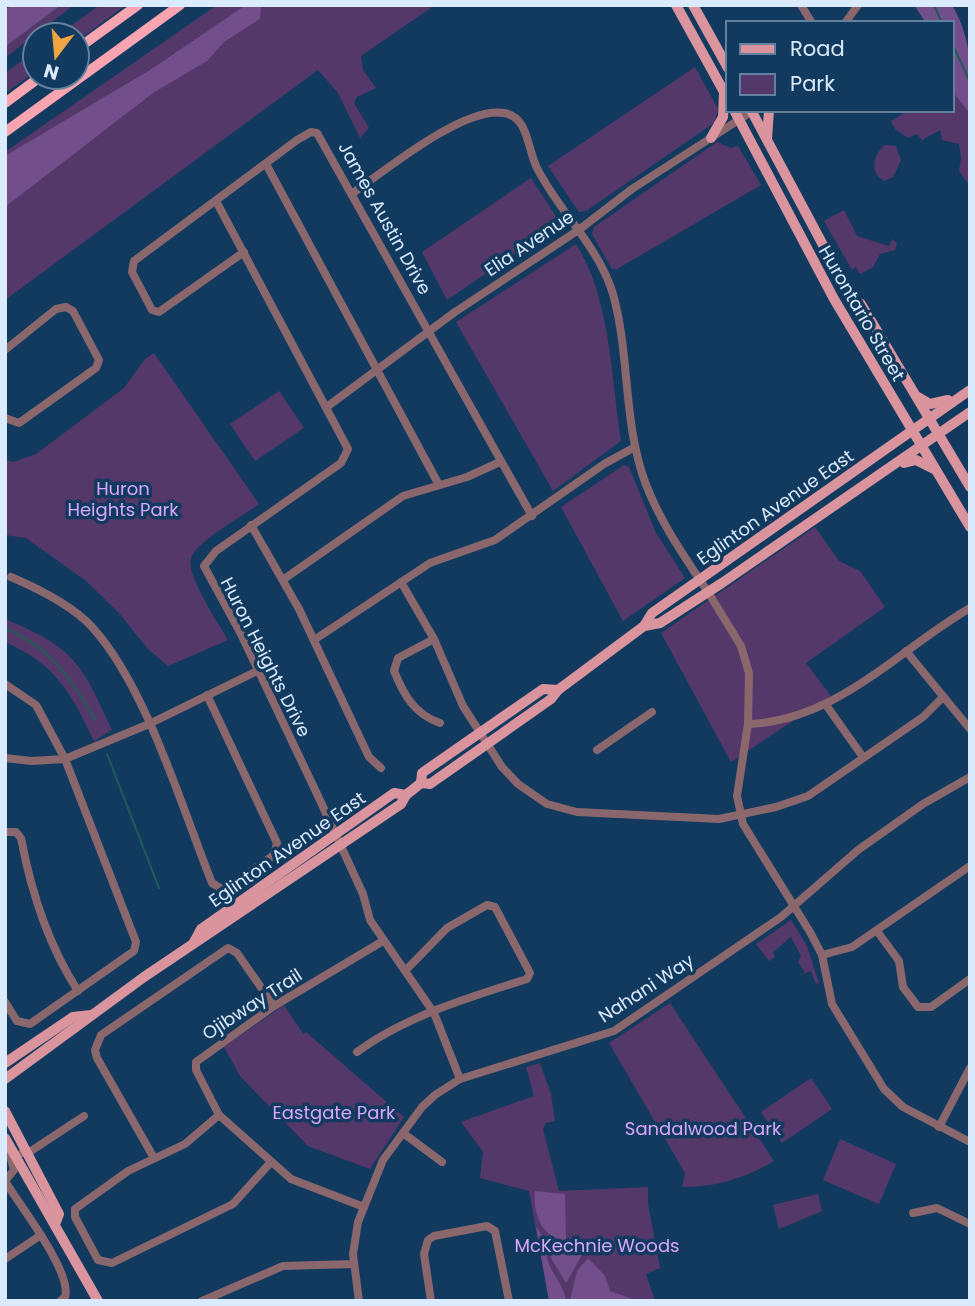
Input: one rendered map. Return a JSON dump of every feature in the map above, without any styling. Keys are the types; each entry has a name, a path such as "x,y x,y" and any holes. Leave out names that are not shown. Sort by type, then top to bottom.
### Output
{"highway":[{"path":"91,39 138,5"},
{"path":"5,132 181,6"},
{"path":"5,103 21,91"}],"main road":[{"path":"676,5 726,96 723,117 711,138"},
{"path":"693,5 726,64"},
{"name":"Hurontario Street","path":"753,112 847,290 853,300 860,304 970,487"},
{"path":"767,140 769,112"},
{"name":"Hurontario Street","path":"737,115 834,299 970,527"},
{"path":"910,386 925,404 935,405 970,389"},
{"name":"Eglinton Avenue East","path":"645,626 652,612 970,389"},
{"path":"958,467 958,458 951,439 953,429 967,414"},
{"name":"Eglinton Avenue East","path":"5,1079 80,1027 91,1015 193,942 207,937 401,804 406,795 421,783 430,783 551,699 558,690 645,626 660,623 709,594 967,414"},
{"path":"879,475 888,474 904,463 916,460 931,465 944,482"},
{"name":"Eglinton Avenue East","path":"421,783 422,773 543,688 558,690"},
{"name":"Eglinton Avenue East","path":"193,942 201,929 334,834 394,793 406,795"},
{"name":"Eglinton Avenue East","path":"5,1063 72,1017 91,1015"},
{"path":"5,1111 59,1214 56,1222"},
{"path":"7,1141 47,1215 56,1222 100,1300"}],"street":[{"path":"802,5 811,21"},
{"path":"846,21 858,5"},
{"path":"353,193 461,121 486,113 506,113 522,122 538,170 580,229 604,271 613,296 635,447 657,512 741,646 748,674 748,724 739,784 740,815 822,955 832,1004 884,1089 903,1107 970,1142"},
{"name":"Elia Avenue","path":"328,406 542,252 580,229 632,188 711,138 737,115"},
{"name":"James Austin Drive","path":"244,252 163,311 152,310 132,272 134,261 298,140 311,132 317,133 353,193 499,462 532,516"},
{"path":"266,164 439,485"},
{"name":"Huron Heights Drive","path":"216,201 347,443 346,459 210,555 204,566 363,894 370,920 434,1013 460,1079"},
{"path":"5,350 61,307 73,311 99,360 96,368 19,423 5,418"},
{"path":"314,640 430,563 495,540 604,464 635,447"},
{"path":"284,579 403,496 467,477 499,462"},
{"path":"251,525 284,579 369,758 381,768"},
{"path":"11,577 46,593 90,625 112,651 149,724 212,883 220,888 227,888 274,855 277,843 207,695"},
{"path":"401,582 435,639 458,696 487,744 513,780 547,804 601,815 700,819 740,815 804,798 923,717 943,698"},
{"path":"748,724 791,719 826,705 970,608"},
{"path":"435,639 398,658 394,671 412,705 426,718 440,723"},
{"path":"906,651 970,729"},
{"path":"5,758 31,761 65,759 149,724 257,671"},
{"path":"5,684 37,705 65,759 136,942 134,951 30,1024 17,1021 5,1002"},
{"path":"826,705 863,757"},
{"path":"597,750 652,712"},
{"name":"Nahani Way","path":"359,1301 354,1264 355,1232 363,1207 379,1169 402,1133 429,1100 460,1079 614,1031 794,907 858,850 944,789 970,777"},
{"path":"5,832 16,832 21,838 37,904 61,963 78,991"},
{"path":"822,955 852,947 970,866"},
{"path":"357,1052 381,1036 434,1013 527,979 528,967 495,907 487,905 447,928 405,971"},
{"path":"877,931 899,961 903,987 918,1007 931,1007 970,979"},
{"name":"Ojibway Trail","path":"363,1207 291,1179 219,1115 196,1070 197,1062 274,1006 383,941"},
{"path":"154,1158 97,1058 94,1050 101,1035 228,948 237,953 274,1006"},
{"path":"940,1127 970,1068"},
{"path":"219,1115 185,1144 128,1171 75,1209 75,1217 101,1262 113,1263 227,1208 271,1162"},
{"path":"7,1141 16,1152 28,1153 84,1116"},
{"path":"402,1133 442,1162"},
{"path":"7,1141 8,1152 14,1165 7,1180"},
{"path":"7,1180 22,1178 31,1185"},
{"path":"7,1180 41,1236 66,1286 65,1297 60,1301"},
{"path":"913,1213 937,1208 970,1224"},
{"path":"431,1301 424,1255 428,1240 435,1236 486,1226 495,1231 509,1301"},
{"path":"5,1259 41,1236"},
{"path":"202,1301 283,1266 354,1264"}],"green space":[{"path":"61,5 74,5 53,21 40,21"},
{"path":"100,5 126,5 91,31 91,21 78,21"},
{"path":"217,5 435,5 361,56 363,70 376,88 357,97 354,103 369,128 360,138 338,93 318,70 5,300 5,152"},
{"path":"21,35 21,46 5,58 5,47"},
{"path":"21,62 21,82 5,93 5,73"},
{"path":"695,67 718,109 714,123 586,211 579,212 548,166"},
{"path":"954,94 970,114 970,186 959,171 959,144 942,140 940,130 922,140 917,134 908,138 895,129 891,121 906,112 954,112"},
{"path":"717,142 731,148 738,146 761,185 617,269 612,269 592,234 594,227"},
{"path":"885,145 896,146 901,160 893,177 884,181 876,173 874,163"},
{"path":"531,178 557,218 554,227 447,300 422,252"},
{"path":"844,210 857,236 889,246 892,239 897,243 895,250 880,254 873,267 860,274 856,267 852,270 824,221"},
{"path":"576,244 588,266 603,314 621,441 553,491 456,322"},
{"name":"Huron Heights Park","path":"154,353 259,504 211,536 191,558 190,565 198,587 228,640 168,666 148,649 118,612 86,581 26,538 5,535 5,460 13,462 36,454 124,388 145,359"},
{"path":"279,391 304,428 255,461 230,424"},
{"path":"624,465 629,467 656,533 685,578 623,621 561,507"},
{"path":"815,527 839,561 860,571 885,607 806,663 831,696 731,762 661,633"},
{"path":"5,619 47,639 74,661 92,689 112,730 94,741 70,695 60,682 37,660 5,642"},
{"path":"791,920 807,946 819,983 816,984 811,971 800,975 805,972 798,962 801,956 791,937 773,952 775,957 769,961 756,944"},
{"name":"Sandalwood Park","path":"670,1003 774,1161 730,1180 682,1187 685,1173 609,1043"},
{"name":"Eastgate Park","path":"284,1005 303,1034 306,1032 404,1117 370,1169 308,1146 240,1076 224,1047"},
{"name":"McKechnie Woods","path":"540,1063 551,1094 555,1121 546,1123 543,1129 559,1191 648,1187 648,1204 660,1268 646,1274 655,1301 549,1301 529,1191 480,1178 483,1152 461,1122 534,1096 526,1067"},
{"path":"811,1078 832,1109 782,1143 761,1112"},
{"path":"840,1139 896,1164 879,1204 823,1180"},
{"path":"818,1194 822,1211 779,1229 773,1205"}],"shaded area":[{"path":"12,5 61,5 40,21 21,21 21,35 5,47 5,10"},
{"path":"246,5 261,5 260,19 224,42 207,61 153,93 5,207 5,156 150,70"},
{"path":"914,5 952,5 959,19 967,45 970,114 954,94 954,21 925,21"},
{"path":"535,1191 565,1194 566,1240 551,1235 540,1223 535,1207"},
{"path":"536,1227 542,1235 549,1264 566,1301 549,1301"},
{"path":"575,1242 586,1248 566,1283 551,1258 549,1245"},
{"path":"588,1258 605,1276 610,1291 638,1301 570,1301 577,1271"}],"waterway":[{"path":"934,5 941,21"},
{"path":"954,47 970,82"},
{"path":"5,628 22,636 48,655 68,677 95,719"},
{"path":"107,754 159,888"}]}
